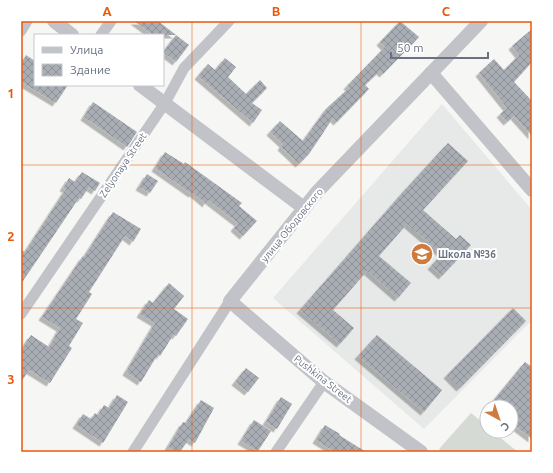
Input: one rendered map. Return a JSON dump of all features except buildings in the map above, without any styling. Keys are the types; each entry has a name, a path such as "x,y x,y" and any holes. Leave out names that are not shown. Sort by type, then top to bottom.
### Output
{"street":[{"path":"21,31 27,21"},
{"path":"54,21 71,34"},
{"path":"101,34 111,21"},
{"name":"Zelyonaya Street","path":"21,314 165,103 184,68 229,21"},
{"name":"улица Ободовского","path":"133,452 230,301 304,208 481,21"},
{"path":"431,73 532,190"},
{"path":"141,86 304,208"},
{"name":"Pushkina Street","path":"230,301 324,382 420,452"},
{"path":"276,452 324,382"}],"shaded area":[{"name":"Школа №36","path":"442,104 532,210 532,324 529,323 424,429 273,298"},
{"path":"471,413 479,420 479,439 502,439 518,452 442,452 439,449"}],"place":[{"name":"Школа №36","path":"422,254"}]}
